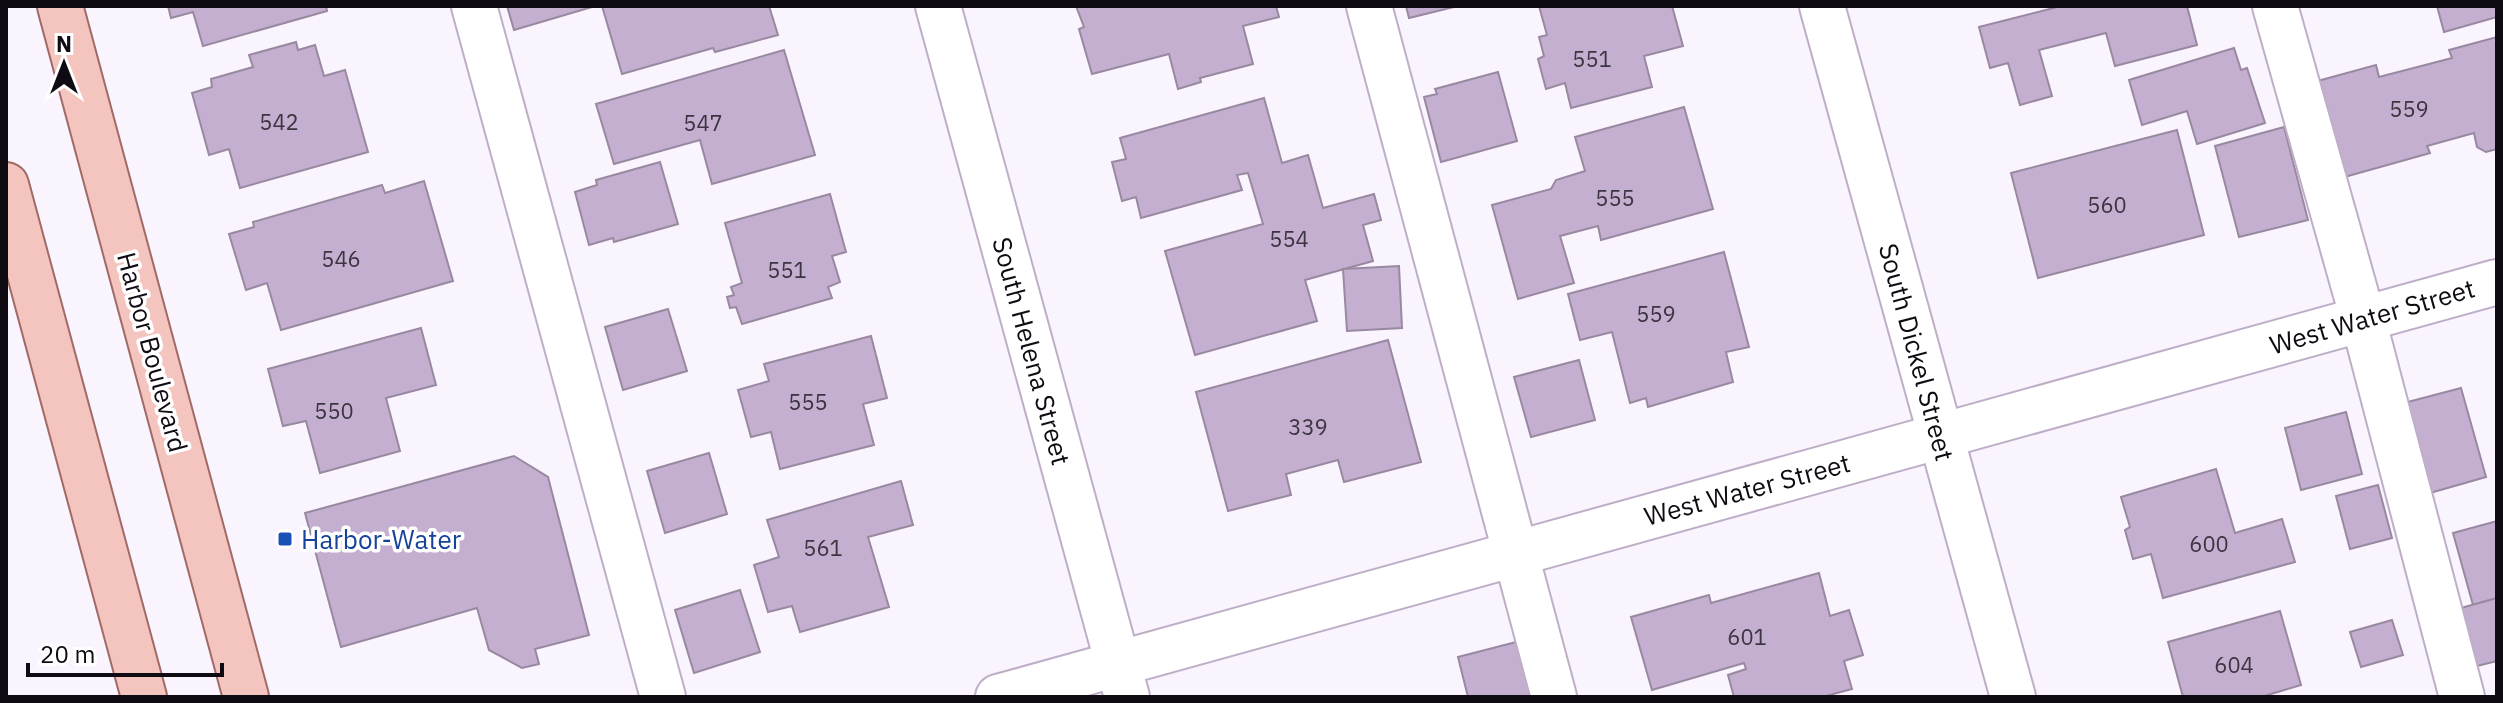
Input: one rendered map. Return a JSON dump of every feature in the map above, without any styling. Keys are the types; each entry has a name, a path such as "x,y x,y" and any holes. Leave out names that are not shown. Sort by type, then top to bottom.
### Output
{"main road":[{"name":"Harbor Boulevard","path":"60,6 246,697"},
{"path":"6,185 144,697"}],"street":[{"path":"474,6 663,697"},
{"name":"South Helena Street","path":"938,6 1122,680"},
{"path":"1369,6 1554,697"},
{"name":"South Dickel Street","path":"1822,6 2013,697"},
{"path":"2275,6 2363,319 2462,697"},
{"name":"West Water Street","path":"998,697 1122,680 1514,553 2497,282"}],"building":[{"path":"168,6 326,6 327,11 203,46 193,12 171,18"},
{"path":"507,6 592,6 592,7 514,30"},
{"path":"602,6 769,6 778,35 715,52 713,48 622,74"},
{"path":"1076,6 1276,6 1279,17 1243,26 1253,64 1200,78 1201,82 1178,89 1169,54 1092,74 1079,29 1084,27"},
{"path":"1406,6 1458,6 1409,18"},
{"path":"1539,6 1672,6 1683,46 1644,56 1652,87 1571,108 1565,83 1546,89 1538,59 1544,56 1539,37 1547,35"},
{"path":"2061,6 2187,6 2197,45 2115,66 2106,33 2039,50 2052,96 2020,105 2008,63 1990,68 1979,27"},
{"path":"2437,6 2497,6 2497,17 2444,32"},
{"path":"2497,37 2497,149 2486,152 2477,147 2474,133 2427,146 2430,153 2341,178 2314,82 2376,65 2379,77 2452,58 2449,50"},
{"path":"296,42 298,50 315,45 324,76 345,70 368,152 240,188 229,149 209,155 192,93 212,87 211,79 253,67 249,55"},
{"path":"2234,48 2241,70 2247,68 2265,123 2197,144 2187,111 2142,125 2129,80"},
{"path":"784,50 815,155 712,184 700,140 614,164 596,104"},
{"path":"1498,72 1517,141 1441,162 1424,97 1437,94 1435,89"},
{"path":"1264,98 1282,163 1308,155 1323,208 1374,194 1381,220 1363,225 1373,261 1305,280 1317,321 1195,355 1165,251 1263,224 1248,173 1237,175 1242,190 1141,218 1136,197 1122,201 1112,162 1126,159 1120,138"},
{"path":"1684,107 1713,209 1601,240 1598,226 1560,236 1574,283 1518,299 1492,205 1551,189 1556,180 1585,171 1575,137"},
{"path":"2284,127 2308,220 2239,237 2215,146"},
{"path":"2177,130 2204,235 2038,278 2011,173"},
{"path":"660,162 678,224 614,242 613,238 589,245 575,192 597,185 596,180"},
{"path":"424,181 453,281 281,330 267,283 246,290 229,234 254,227 253,222 382,185 385,193"},
{"path":"830,194 846,252 832,256 840,282 828,287 832,298 742,324 736,307 730,308 727,297 734,295 731,287 742,283 725,223"},
{"path":"1724,252 1749,347 1726,352 1733,382 1648,407 1646,398 1630,403 1612,332 1580,340 1568,294"},
{"path":"1399,266 1402,328 1347,331 1343,269"},
{"path":"668,309 687,371 623,390 605,327"},
{"path":"421,328 436,385 386,398 400,451 320,473 306,421 283,426 268,369"},
{"path":"871,336 887,398 863,404 874,445 780,469 771,432 751,437 738,390 769,381 764,364"},
{"path":"1388,340 1421,462 1344,482 1338,460 1286,474 1291,495 1228,511 1196,392"},
{"path":"1579,360 1595,420 1531,437 1514,377"},
{"path":"2461,388 2486,477 2430,493 2404,403"},
{"path":"2346,412 2362,474 2301,490 2285,428"},
{"path":"709,453 727,514 665,533 647,471"},
{"path":"514,456 548,477 589,635 535,649 539,664 522,668 489,650 477,608 341,647 305,513"},
{"path":"2216,469 2235,533 2282,519 2295,562 2163,598 2151,554 2133,559 2125,530 2130,527 2121,497"},
{"path":"901,481 913,525 868,537 889,607 800,632 792,606 768,612 754,565 779,557 767,520"},
{"path":"2378,485 2392,538 2350,549 2336,496"},
{"path":"2497,521 2497,598 2473,605 2453,533"},
{"path":"1819,573 1830,616 1849,610 1863,655 1844,661 1852,689 1822,697 1734,697 1728,675 1746,669 1744,663 1652,690 1631,617 1709,595 1711,603"},
{"path":"740,590 760,652 694,673 675,610"},
{"path":"2497,598 2497,661 2477,666 2461,608"},
{"path":"2280,611 2301,685 2261,697 2183,697 2168,642"},
{"path":"2392,620 2403,655 2361,667 2350,632"},
{"path":"1520,641 1534,697 1468,697 1458,657"}],"place":[{"name":"Harbor-Water","path":"285,539"}]}
